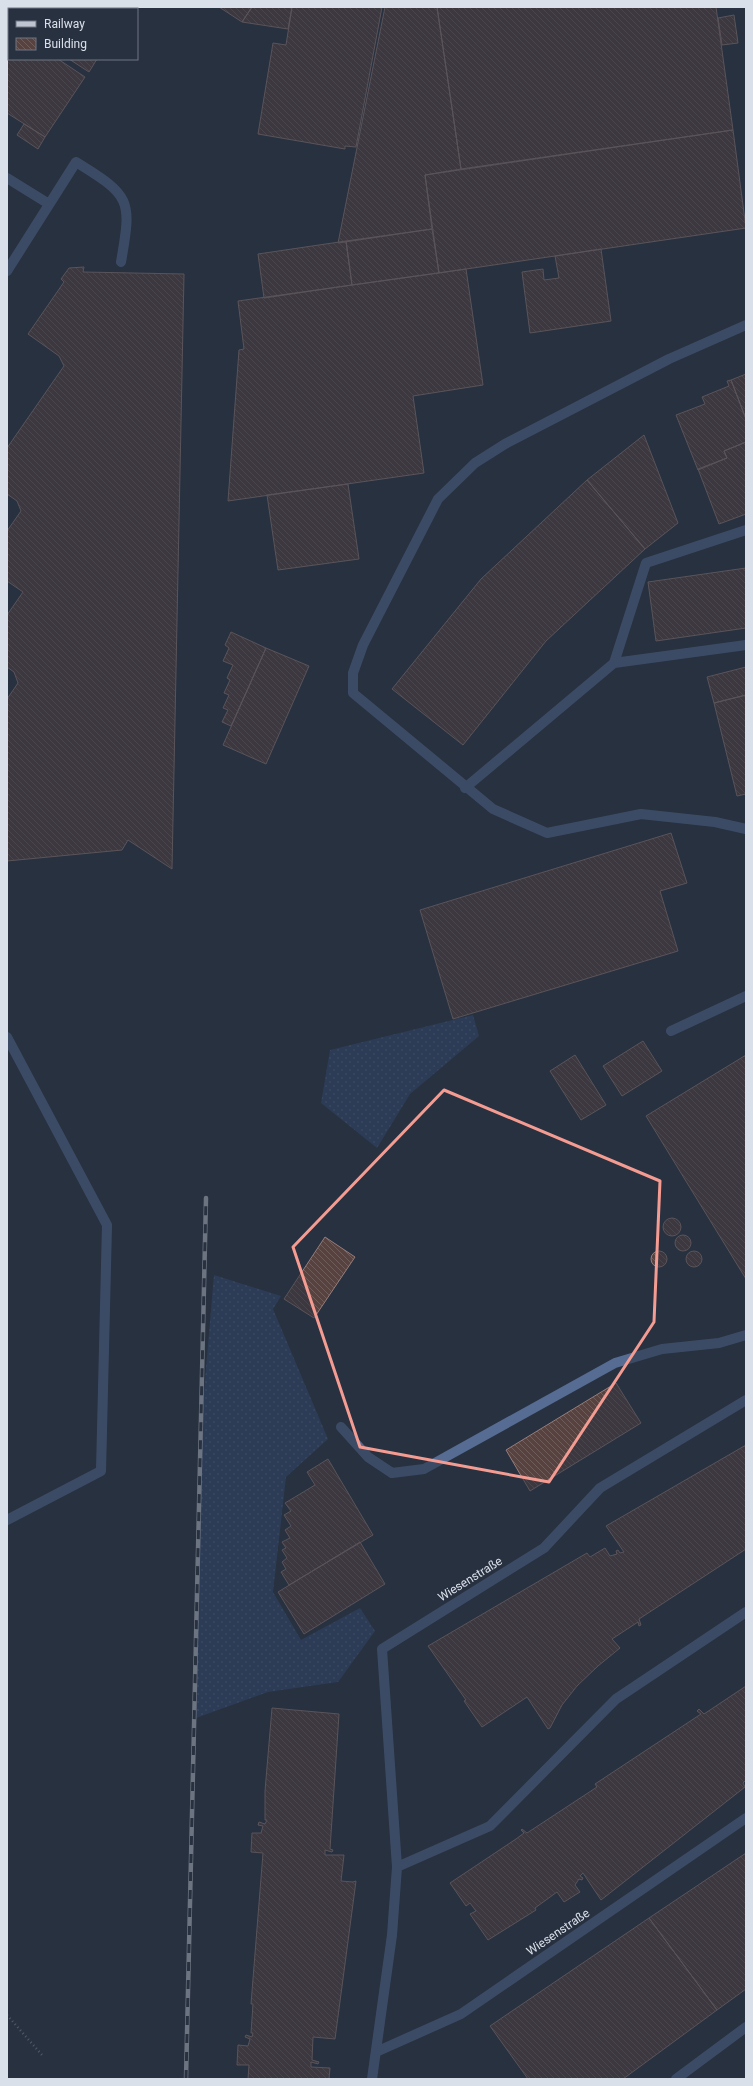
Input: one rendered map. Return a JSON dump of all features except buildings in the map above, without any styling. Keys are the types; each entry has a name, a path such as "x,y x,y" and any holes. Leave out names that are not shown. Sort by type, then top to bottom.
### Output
{"lane":[{"path":"7,271 76,162 107,181 119,193 126,205 128,224 121,262"},
{"path":"7,178 49,204"},
{"path":"746,324 669,359 505,444 474,463 438,499 363,645 353,673 354,693 465,788 493,809 547,833 641,814 715,822 746,829"},
{"path":"614,663 646,563 746,530"},
{"path":"465,788 614,663 746,645"},
{"path":"670,1031 746,996"},
{"path":"7,1037 107,1225 101,1471 7,1520"},
{"path":"341,1427 368,1457 392,1473 424,1469 615,1363 662,1349 719,1343 746,1335"},
{"name":"Wiesenstraße","path":"372,2079 392,1935 397,1868 382,1649 544,1548 600,1488 746,1400"},
{"path":"397,1868 490,1826 616,1699 746,1612"},
{"name":"Wiesenstraße","path":"376,2052 461,2014 746,1818"},
{"path":"676,2079 746,2027"}],"path":[{"path":"7,2015 42,2055"}],"highlighted area":[{"path":"444,1090 660,1181 654,1322 549,1482 360,1447 293,1247"}],"shaded area":[{"path":"473,1015 479,1036 410,1094 377,1148 321,1103 330,1050"},
{"path":"214,1275 281,1296 273,1309 328,1439 286,1477 273,1592 301,1640 360,1608 375,1631 338,1682 268,1692 196,1718 201,1426"}],"railway":[{"path":"186,2079 206,1198"}]}
